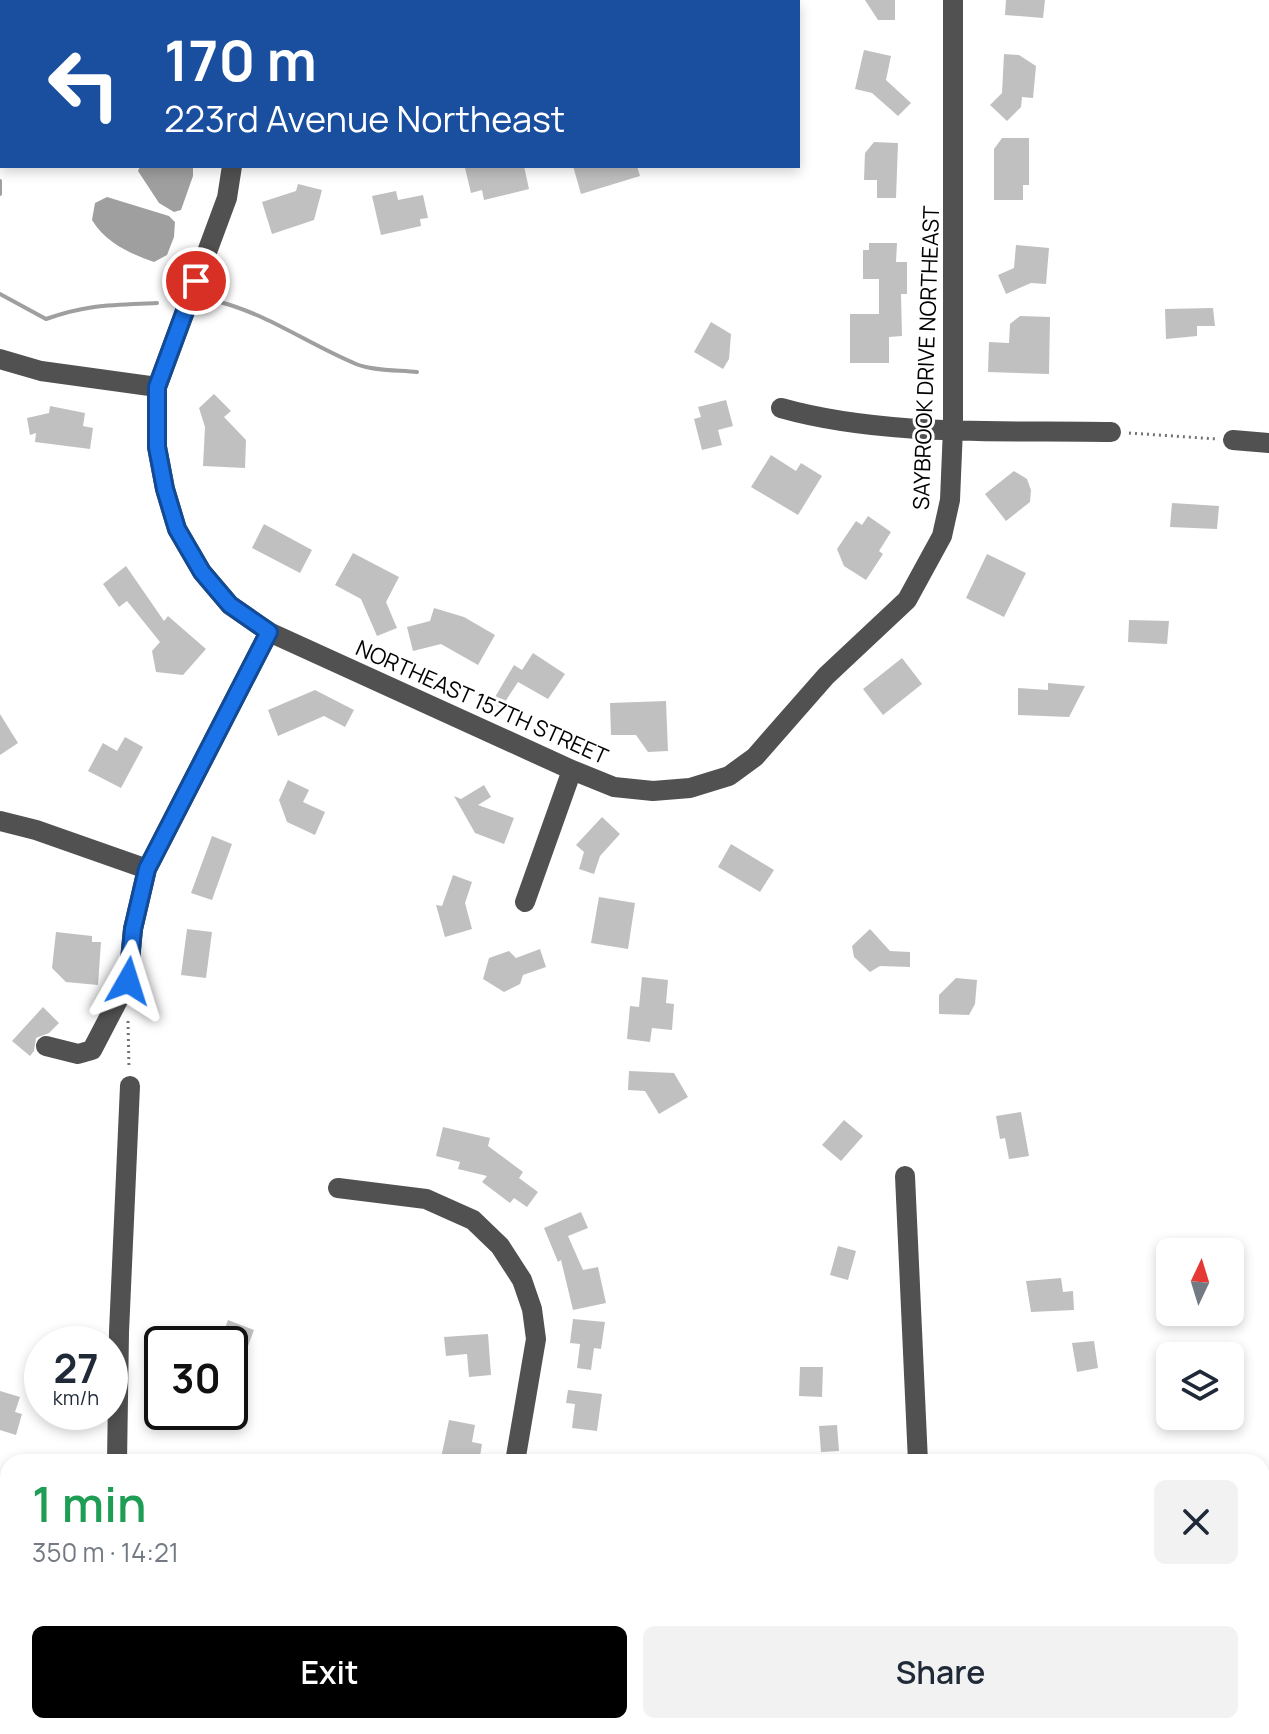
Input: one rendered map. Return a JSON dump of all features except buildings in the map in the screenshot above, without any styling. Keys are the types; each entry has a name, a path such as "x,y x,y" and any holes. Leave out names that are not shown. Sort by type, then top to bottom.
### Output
{"street":[{"name":"SAYBROOK DRIVE NORTHEAST","path":"729,776 755,757 826,676 873,635 915,589 942,536 950,500 953,428 953,0"},
{"path":"0,359 41,371 157,387 227,198 232,168"},
{"name":"NORTHEAST 157TH STREET","path":"157,387 157,447 177,529 202,572 230,605 269,632 614,787 653,791 690,788 729,776"},
{"path":"781,408 878,426 1111,432"},
{"path":"1233,440 1269,443"},
{"path":"46,1046 78,1054 92,1050 106,1027 128,981 133,929 147,869 269,632"},
{"path":"525,902 572,770"},
{"path":"0,821 36,830 147,869"},
{"path":"117,1454 130,1086"},
{"path":"905,1176 918,1454"},
{"path":"338,1188 426,1199 473,1220 500,1246 522,1280 532,1309 536,1339 516,1454"}],"path":[{"path":"1111,432 1233,440"},
{"path":"128,1010 130,1086"}],"shaded area":[{"path":"139,168 193,168 181,210 174,212 159,203 138,171"},
{"path":"107,197 169,216 175,222 174,237 167,255 154,262 127,251 104,235 92,220 95,203"}],"waterway":[{"path":"0,181 0,194"},
{"path":"0,294 46,319 88,308 157,303"},
{"path":"220,302 273,322 356,364 417,372"}],"route":[{"path":"128,981 133,929 147,869 269,632 230,605 202,572 177,529 165,489 157,447 157,387 196,281"}]}
